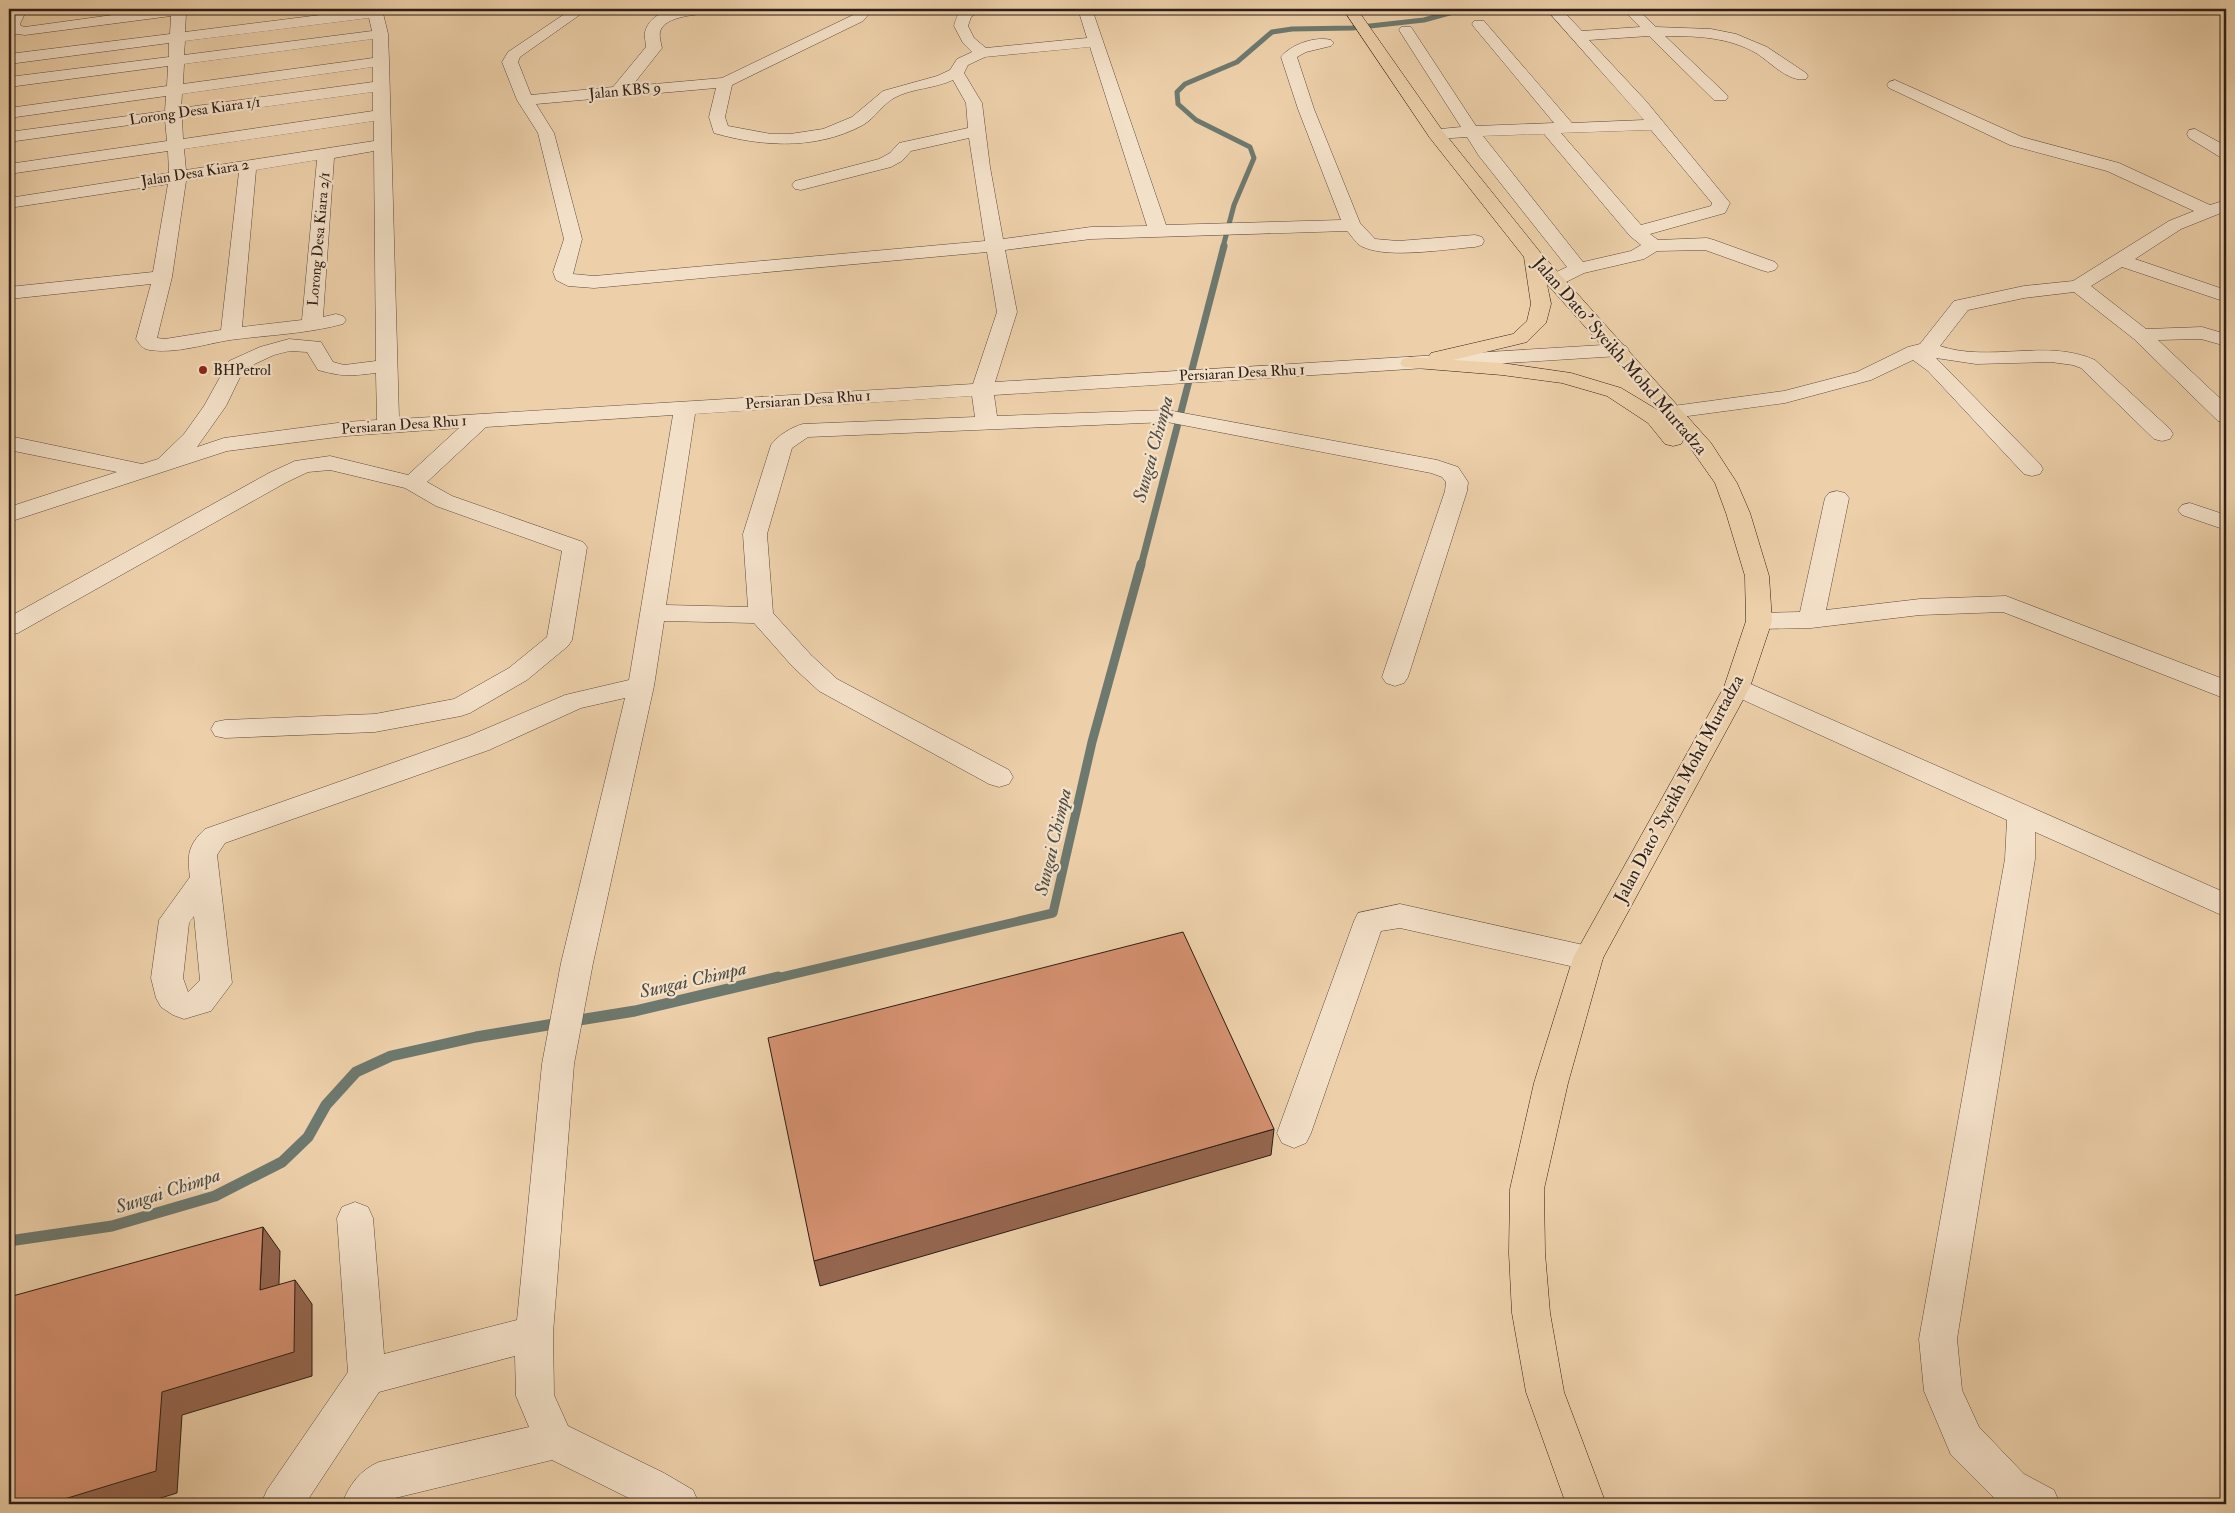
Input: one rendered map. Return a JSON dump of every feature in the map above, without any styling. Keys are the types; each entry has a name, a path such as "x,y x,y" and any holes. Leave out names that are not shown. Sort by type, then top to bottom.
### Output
{"main road":[{"name":"Jalan Dato' Syeikh Mohd Murtadza","path":"1357,19 1436,134 1533,256 1619,350 1702,448 1726,483 1738,514 1757,576 1759,621 1737,687 1588,958 1551,1083 1527,1189 1527,1252 1531,1313 1545,1392 1586,1504"},
{"path":"1410,363 1520,338 1536,322 1541,304 1533,256"},
{"path":"1410,363 1502,369 1564,376 1614,392 1656,418 1704,480 1757,576"}],"street":[{"path":"20,9 12,24 14,30 25,31 182,9 177,37 173,114 178,175 162,277 146,339 151,344 165,345 336,320"},
{"path":"581,9 513,55 510,62 525,100 546,133 572,238 563,272 563,276 568,280 594,282 995,246 1091,233 1352,225"},
{"path":"618,92 654,48 653,32 658,25 670,16 687,10 708,9"},
{"path":"866,9 858,18 725,82 717,117 720,129 733,134 792,138 824,136 860,120 881,100 893,92 938,82 956,72 962,62 982,53 1096,42"},
{"path":"974,9 964,15 961,26 968,40 982,53"},
{"path":"1085,9 1158,230"},
{"path":"1553,9 1640,104 1721,203 1719,209 1637,232"},
{"path":"1629,9 1720,98"},
{"path":"9,59 375,11 380,34 381,61 388,426"},
{"path":"1479,24 1568,129"},
{"path":"1406,30 1485,152 1578,268"},
{"path":"1579,36 1653,32 1708,33 1747,42 1800,76"},
{"path":"9,82 380,34"},
{"path":"1326,43 1293,52 1289,57 1306,109 1352,225 1368,243 1380,246 1398,247 1475,241"},
{"path":"9,113 381,61"},
{"path":"956,72 974,103 981,167 1007,312 982,389 987,423"},
{"name":"Jalan KBS 9","path":"525,100 725,82"},
{"path":"1895,85 2016,141 2113,167 2217,208"},
{"name":"Lorong Desa Kiara 1/1","path":"9,137 381,86"},
{"path":"9,169 382,115"},
{"path":"1436,134 1656,125"},
{"path":"1548,128 1637,232 1653,246"},
{"path":"801,185 885,163 905,147 978,131"},
{"path":"2195,134 2226,152"},
{"name":"Jalan Desa Kiara 2","path":"9,203 178,175 382,145"},
{"name":"Lorong Desa Kiara 2/1","path":"312,325 326,154"},
{"path":"231,334 248,165"},
{"path":"1673,412 1785,397 1864,376 1921,350 1962,305 2024,292 2078,286 2175,225 2217,208"},
{"path":"1554,280 1578,268 1637,255 1653,246 1707,244 1768,266"},
{"path":"2120,260 2226,296"},
{"path":"9,293 162,277"},
{"path":"2078,286 2142,335 2226,416"},
{"path":"2142,335 2202,333 2226,340"},
{"path":"9,443 154,468 192,439 215,406 236,365 267,351 289,346 314,346 325,366 344,371 387,366"},
{"name":"Persiaran Desa Rhu 1","path":"9,515 224,445 345,429 1619,350"},
{"path":"1921,350 1956,357 2062,356 2076,358 2088,364 2162,434"},
{"path":"1921,350 2032,469"},
{"path":"656,1499 554,1440 535,1396 534,1333 558,1064 577,963 641,686 685,407"},
{"path":"999,777 828,685 802,661 761,615 755,534 782,445 803,432 1152,416 1212,424 1437,467 1450,472 1457,482 1395,678"},
{"path":"413,483 481,420"},
{"path":"9,627 277,478 303,466 330,463 413,483 444,500 574,547 559,640 518,674 461,707 375,723 225,729"},
{"path":"1810,620 1837,498"},
{"path":"2190,510 2226,523"},
{"path":"1759,621 1810,620 1920,607 2006,604 2226,690"},
{"path":"654,613 761,615"},
{"path":"205,879 202,854 207,844 215,836 479,743 574,701 641,686"},
{"path":"1737,687 2226,906"},
{"path":"2020,814 2020,859 1938,1339 1943,1390 1965,1441 2010,1488 2040,1504"},
{"path":"1294,1134 1369,921 1400,916 1588,958"},
{"path":"281,1504 367,1377 355,1218"},
{"path":"367,1377 534,1333"},
{"path":"362,1504 379,1482 554,1440"}],"building":[{"path":"1183,932 1274,1129 814,1261 768,1038"},
{"path":"263,1227 260,1290 295,1280 294,1352 162,1392 156,1471 48,1504 9,1504 9,1297"}],"waterway":[{"name":"Sungai Chimpa","path":"1223,247 1234,205 1254,158 1250,147 1196,120 1178,104 1177,92 1185,84 1237,62 1272,32 1292,29 1352,28 1424,20 1464,9"},
{"name":"Sungai Chimpa","path":"1141,566 1224,246"},
{"name":"Sungai Chimpa","path":"773,979 1053,913 1092,742 1141,564"},
{"name":"Sungai Chimpa","path":"573,1021 635,1011 778,977"},
{"name":"Sungai Chimpa","path":"9,1241 112,1226 215,1196 282,1162 308,1137 326,1105 356,1072 391,1056 476,1037 560,1023"}],"place":[{"name":"BHPetrol","path":"203,370"}]}
